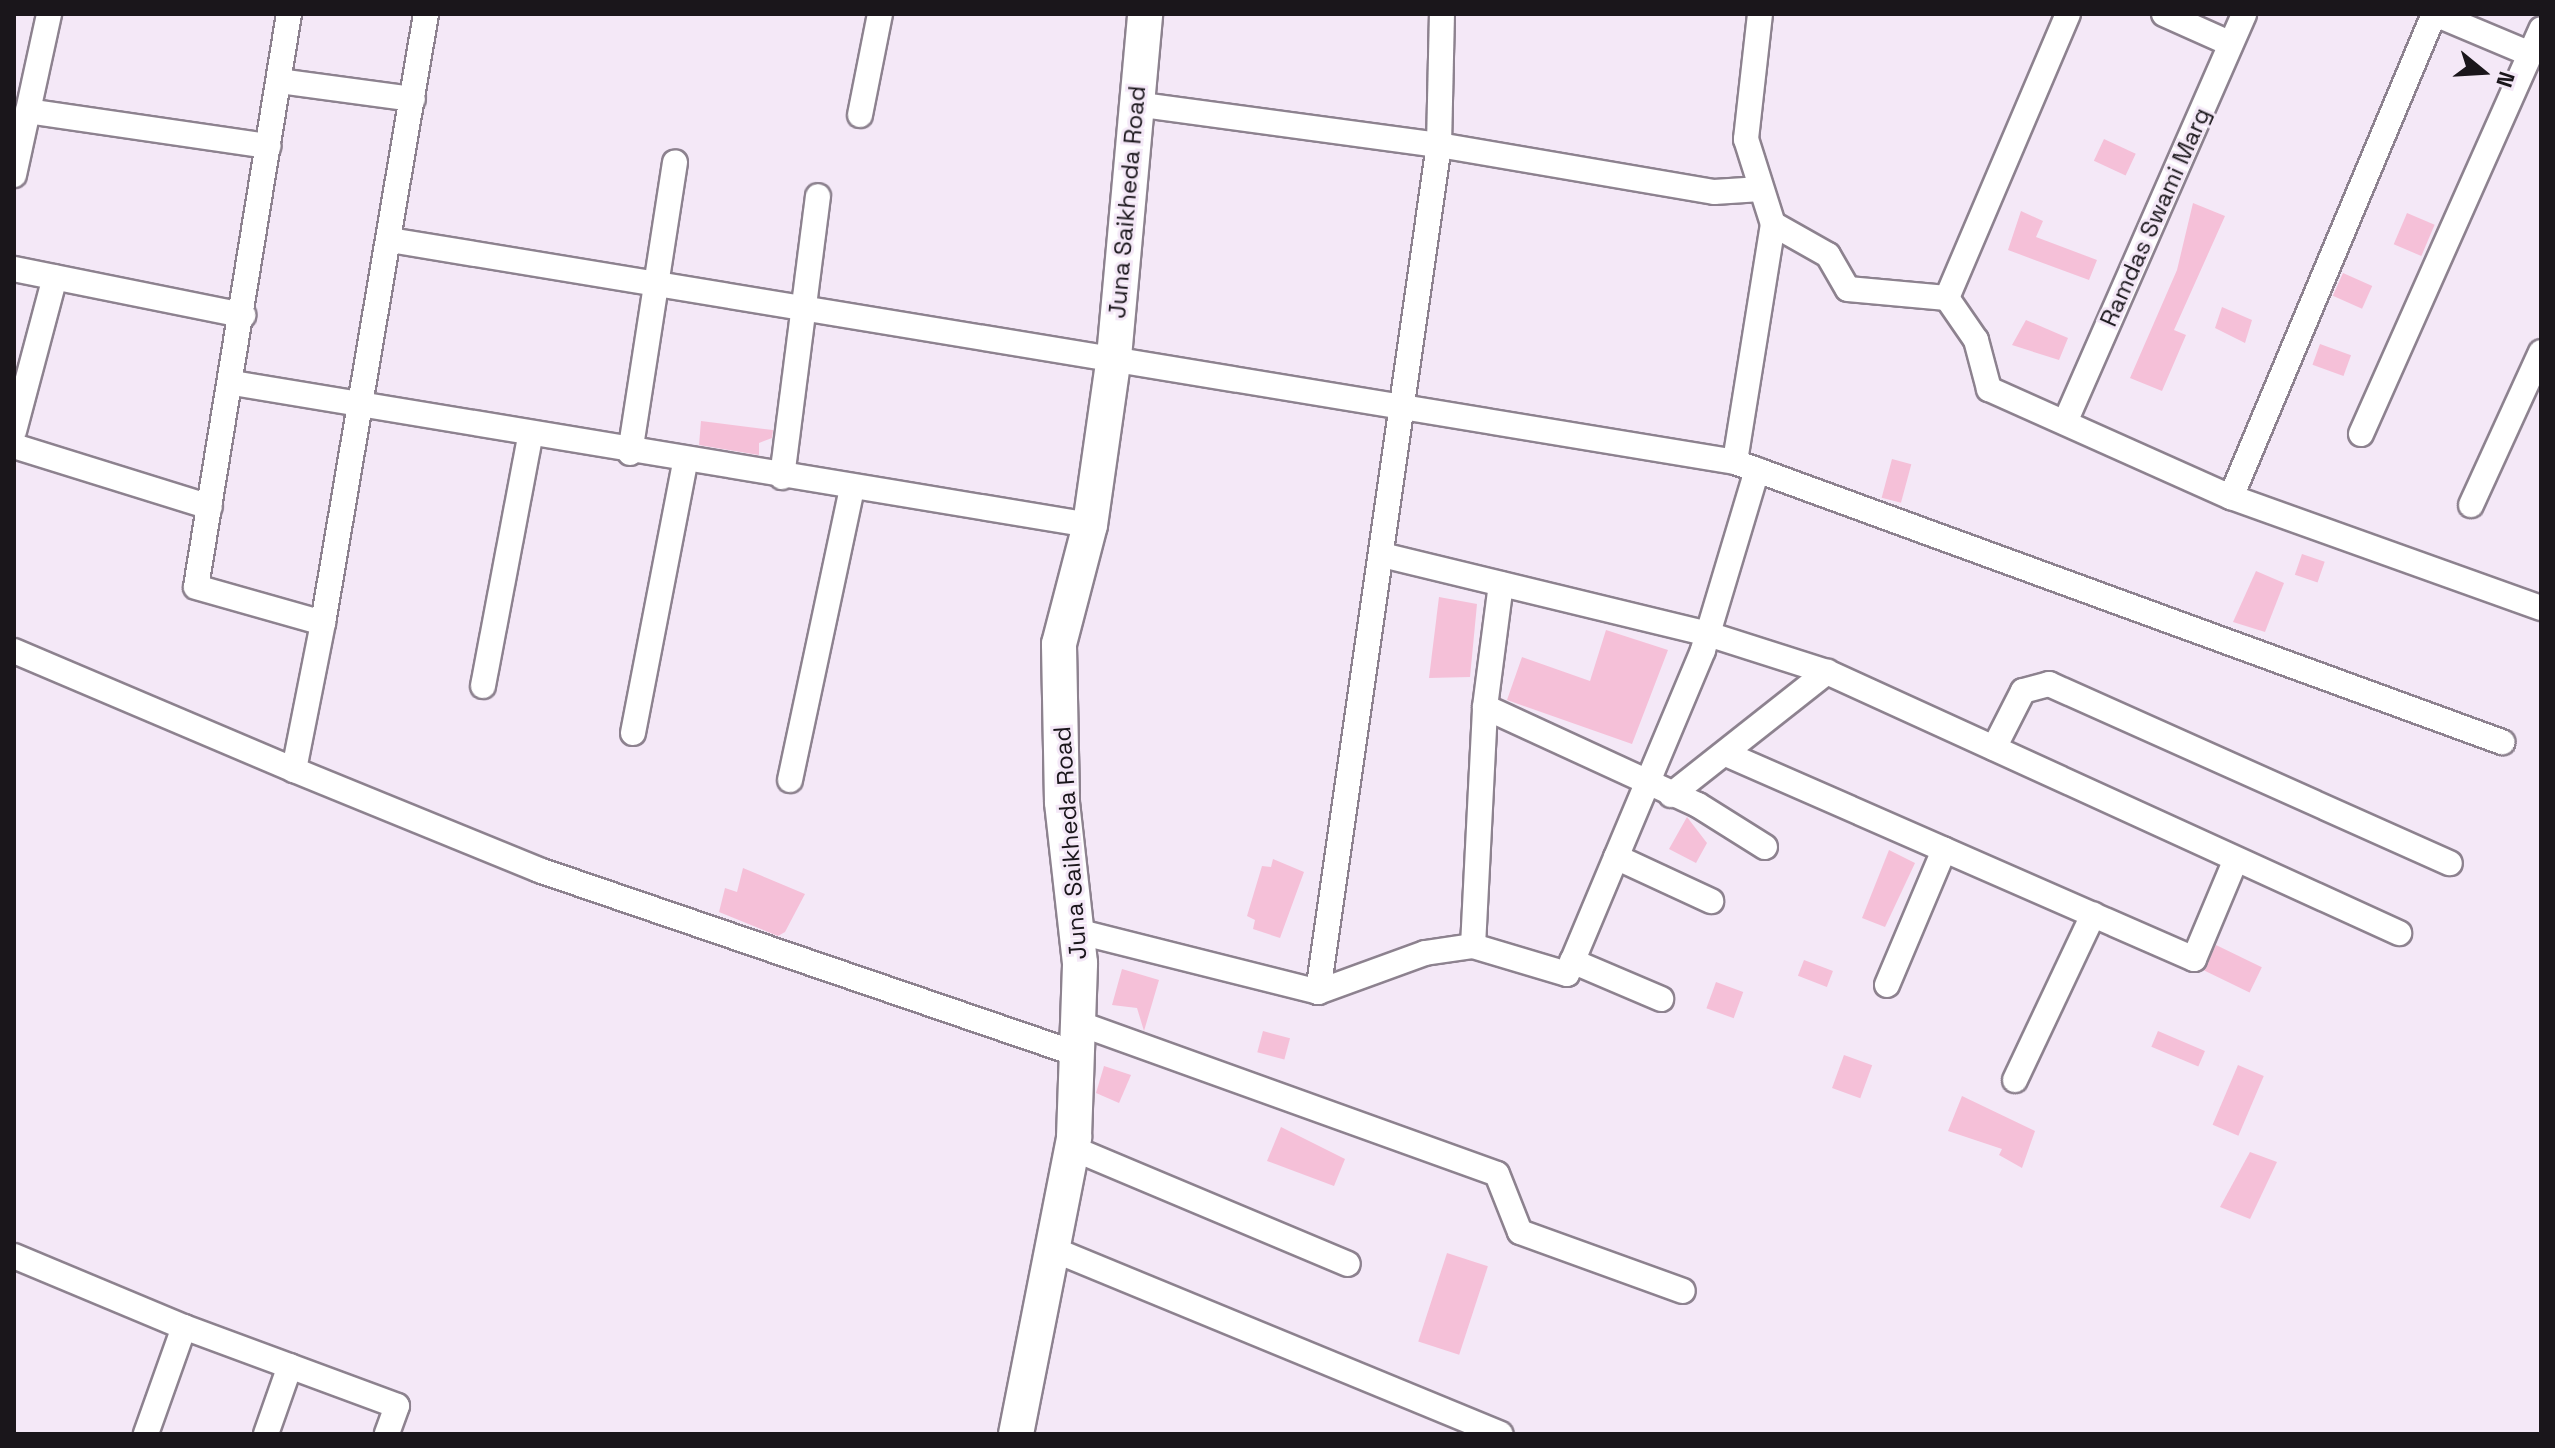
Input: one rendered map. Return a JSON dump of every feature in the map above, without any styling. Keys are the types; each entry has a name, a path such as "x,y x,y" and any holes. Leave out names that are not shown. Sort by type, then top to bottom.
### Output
{"main road":[{"name":"Juna Saikheda Road","path":"1016,1434 1072,1148 1077,1038 1076,931 1062,802 1059,644 1090,525 1114,357 1145,14"}],"street":[{"path":"14,175 49,14"},
{"path":"289,14 233,383 196,587 323,623"},
{"path":"294,770 390,240 426,14"},
{"path":"860,115 880,14"},
{"path":"1318,992 1439,145 1442,14"},
{"path":"1076,931 1318,992 1425,953 1473,946 1567,974 1708,634 1746,466 1773,224 1746,139 1760,14"},
{"path":"1947,298 2068,14"},
{"path":"2164,14 2231,44"},
{"name":"Ramdas Swami Marg","path":"2066,420 2244,14"},
{"path":"2231,497 2434,14 2530,54"},
{"path":"2361,434 2541,29"},
{"path":"279,81 413,99"},
{"path":"1135,104 1439,145 1714,192 1761,189"},
{"path":"28,111 268,146"},
{"path":"630,453 675,162"},
{"path":"782,477 818,196"},
{"path":"1773,224 1828,255 1848,289 1947,298"},
{"path":"390,240 656,287 1114,357 1746,466 2502,742"},
{"path":"14,269 243,315"},
{"path":"14,431 55,277"},
{"path":"1947,298 1976,340 1989,389 2066,420 2231,497 2541,608"},
{"path":"2471,505 2541,352"},
{"path":"233,383 530,438 1090,525"},
{"path":"483,686 530,438"},
{"path":"14,446 210,507"},
{"path":"633,733 685,462"},
{"path":"790,780 852,489"},
{"path":"1382,555 1708,634 1827,672 2399,933"},
{"path":"1473,946 1485,707 1501,584"},
{"path":"14,651 539,870 1077,1038 1497,1174 1520,1232 1683,1291"},
{"path":"1671,795 1827,672"},
{"path":"1994,748 2023,691 2049,684 2450,863"},
{"path":"1485,707 1647,783 1765,847"},
{"path":"1726,754 2194,959 2236,859"},
{"path":"1887,985 1944,850"},
{"path":"1616,857 1711,901"},
{"path":"2015,1080 2093,915"},
{"path":"1572,961 1661,999"},
{"path":"1072,1148 1348,1264"},
{"path":"1052,1249 1500,1434"},
{"path":"14,1256 184,1327 397,1406 387,1434"},
{"path":"146,1434 184,1327"},
{"path":"266,1434 290,1366"}],"building":[{"path":"2104,139 2136,154 2126,176 2094,161"},
{"path":"2193,203 2225,216 2174,330 2186,335 2162,391 2130,378 2177,270"},
{"path":"2021,211 2043,221 2036,237 2097,260 2089,280 2008,250"},
{"path":"2407,213 2435,225 2421,256 2394,244"},
{"path":"2343,273 2372,286 2362,309 2333,296"},
{"path":"2222,307 2252,320 2245,343 2215,328"},
{"path":"2026,320 2068,338 2059,360 2012,345"},
{"path":"2320,344 2351,355 2343,376 2312,365"},
{"path":"701,421 773,430 772,438 759,443 759,455 699,445"},
{"path":"1892,459 1911,464 1901,503 1882,498"},
{"path":"2302,554 2325,562 2318,583 2295,575"},
{"path":"2256,571 2284,583 2265,632 2233,622"},
{"path":"1439,597 1477,604 1470,677 1429,678"},
{"path":"1606,630 1668,650 1632,744 1507,700 1522,657 1590,681"},
{"path":"1687,817 1707,843 1696,863 1669,849"},
{"path":"1889,850 1915,863 1885,927 1862,918"},
{"path":"1273,859 1304,872 1280,938 1253,929 1255,920 1247,916 1262,866 1271,867"},
{"path":"743,868 805,894 785,932 778,936 719,912 725,888 737,892"},
{"path":"2216,945 2262,967 2250,993 2204,970"},
{"path":"1804,960 1833,971 1827,987 1798,976"},
{"path":"1122,969 1159,980 1144,1031 1137,1008 1112,1005"},
{"path":"1716,982 1743,992 1734,1018 1706,1008"},
{"path":"1263,1031 1290,1038 1284,1059 1257,1052"},
{"path":"2158,1031 2205,1051 2198,1067 2151,1047"},
{"path":"1844,1055 1872,1065 1860,1098 1832,1088"},
{"path":"2238,1065 2264,1076 2238,1136 2213,1125"},
{"path":"1104,1066 1131,1075 1119,1103 1096,1093"},
{"path":"1962,1096 2035,1131 2022,1168 1999,1155 2002,1149 1948,1131"},
{"path":"1281,1127 1345,1159 1334,1186 1267,1161"},
{"path":"2250,1152 2277,1162 2250,1219 2220,1207"},
{"path":"1447,1253 1488,1266 1459,1355 1418,1341"}]}
